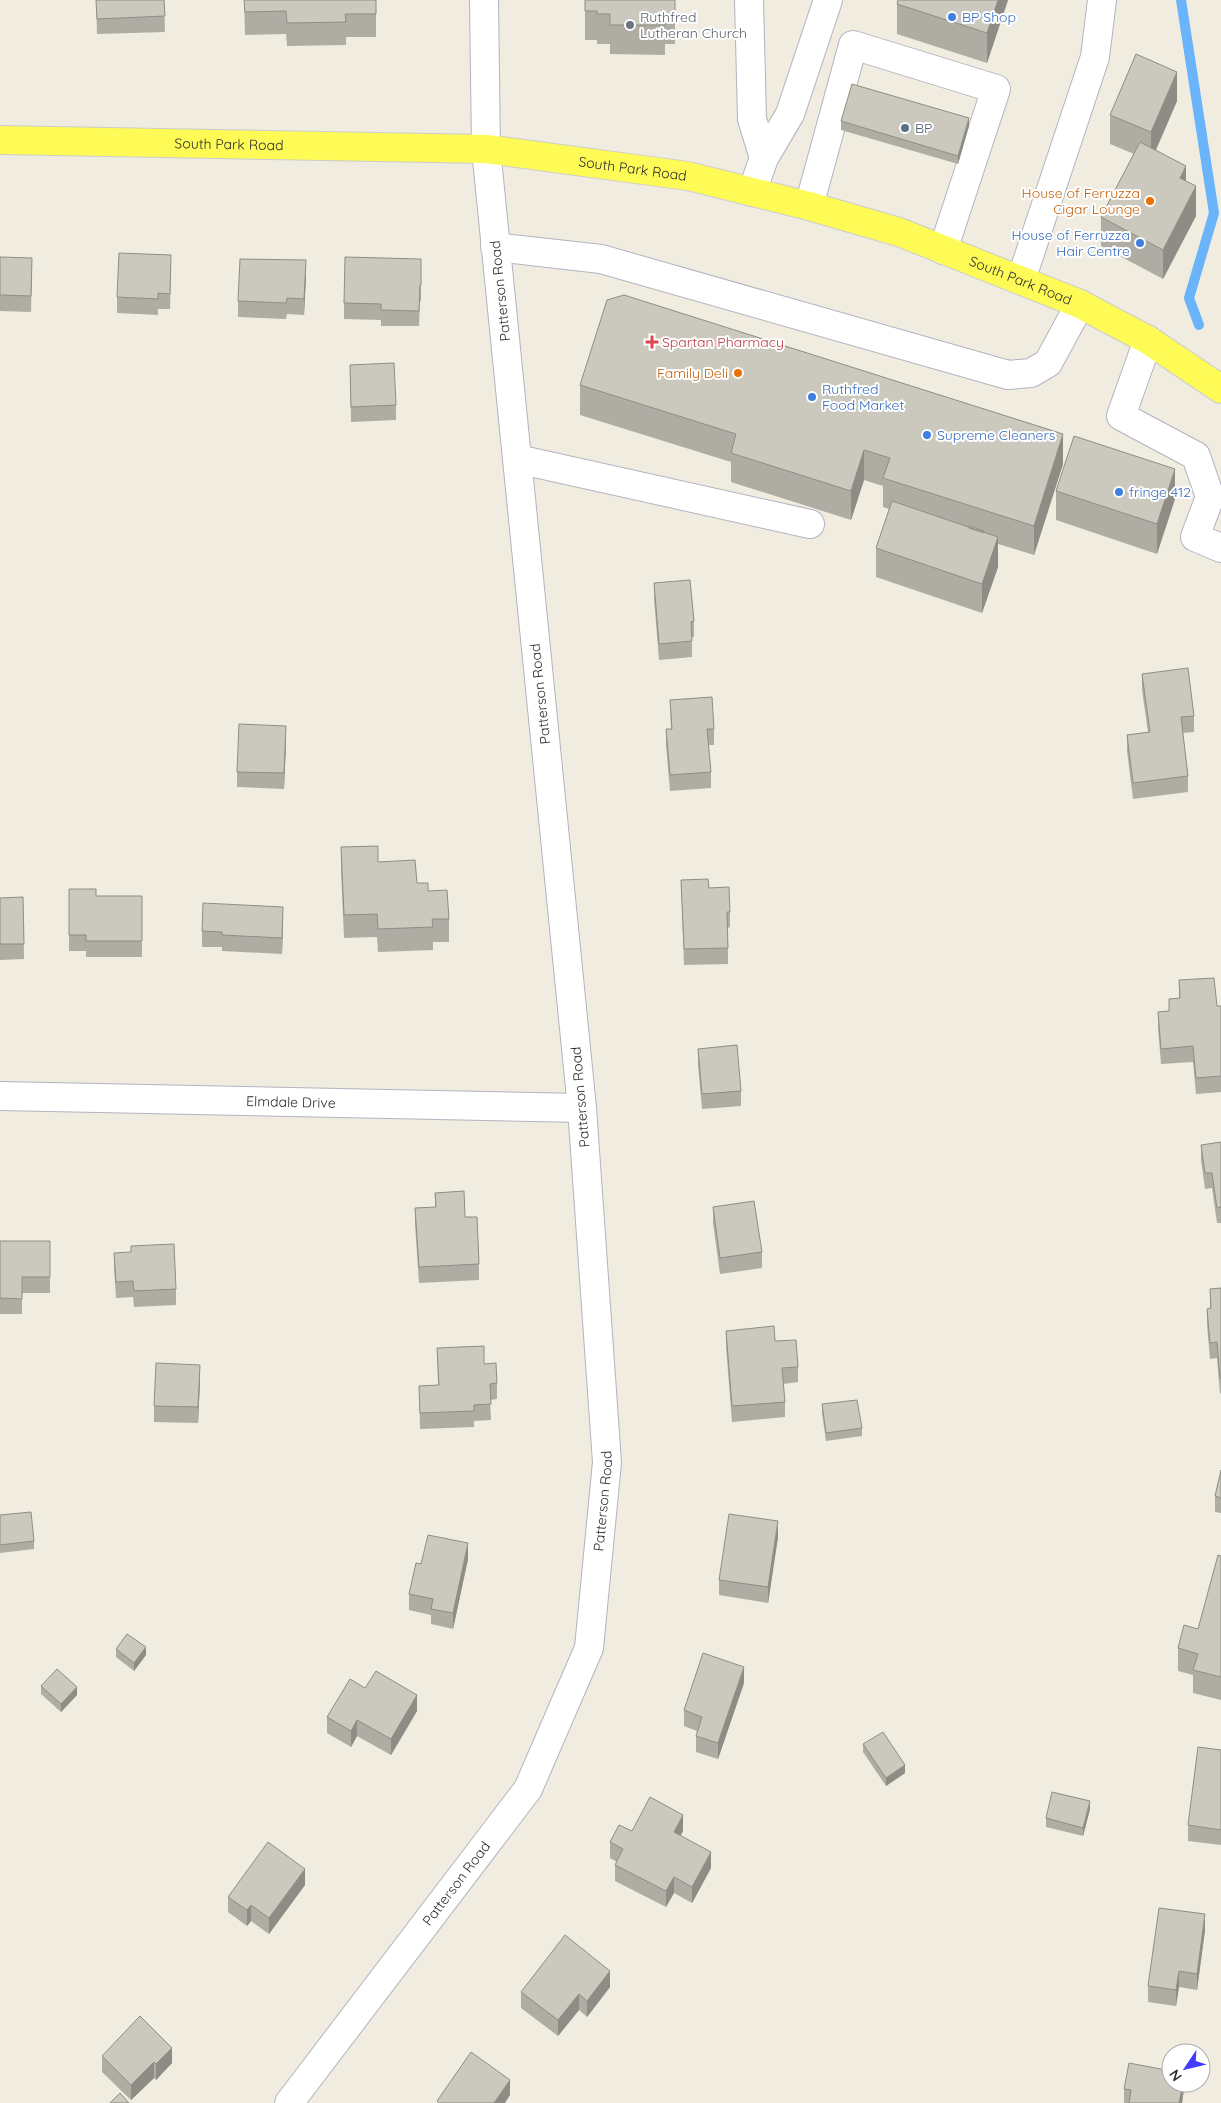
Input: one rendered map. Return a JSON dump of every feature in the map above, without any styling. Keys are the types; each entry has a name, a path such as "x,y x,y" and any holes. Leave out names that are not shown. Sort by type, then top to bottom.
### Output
{"main road":[{"name":"South Park Road","path":"0,140 486,149 688,176 809,206 899,232 1021,280 1080,304 1148,340 1221,389"}],"street":[{"name":"Patterson Road","path":"289,2103 528,1789 589,1648 607,1462 582,1108 486,149 484,0"},
{"path":"749,0 752,119 764,158"},
{"path":"752,192 764,158 790,114 828,0"},
{"path":"1021,280 1095,57 1102,0"},
{"path":"809,206 853,45 996,89 943,250"},
{"path":"495,247 601,259 1008,375 1031,373 1048,363 1080,304"},
{"path":"1148,340 1121,416 1196,456 1210,497 1195,537 1221,548"},
{"path":"517,459 810,524"},
{"name":"Elmdale Drive","path":"0,1096 582,1108"}],"building":[{"path":"96,0 164,0 165,16 97,19"},
{"path":"244,0 376,0 376,14 345,14 346,22 287,23 286,11 245,12"},
{"path":"585,0 675,0 675,15 665,15 665,25 610,25 610,14 597,14 597,11 585,11"},
{"path":"898,0 998,0 987,33 897,4"},
{"path":"1136,54 1177,72 1151,132 1110,115"},
{"name":"BP","path":"852,84 969,118 958,156 841,121"},
{"path":"1140,142 1186,166 1180,178 1196,186 1163,250 1101,217"},
{"path":"119,253 171,255 170,294 158,293 158,299 117,297"},
{"path":"0,257 32,258 31,296 0,295"},
{"path":"345,257 421,259 419,311 381,310 381,304 344,303"},
{"path":"240,259 306,260 304,299 287,298 286,303 238,301"},
{"path":"624,295 1063,434 1034,526 883,478 890,458 864,450 851,491 731,453 736,434 580,385 607,300"},
{"path":"394,363 396,405 351,407 350,365"},
{"path":"1074,436 1175,469 1157,524 1056,491"},
{"path":"892,501 998,537 982,584 876,548"},
{"path":"970,526 984,531 984,533 969,528"},
{"path":"690,580 694,621 691,622 692,641 659,644 654,583"},
{"path":"1188,668 1194,716 1181,717 1188,776 1133,783 1127,735 1150,732 1142,674"},
{"path":"712,697 714,729 707,729 711,772 670,775 666,729 672,729 670,700"},
{"path":"239,724 286,726 284,773 237,772"},
{"path":"378,846 378,862 415,860 417,883 428,883 428,891 447,890 449,919 432,919 433,927 378,929 377,914 344,915 341,847"},
{"path":"708,879 709,888 729,887 730,912 727,912 728,948 684,949 681,880"},
{"path":"69,889 96,889 96,896 142,896 142,941 86,941 86,935 69,935"},
{"path":"23,897 24,944 0,944 0,898"},
{"path":"203,903 283,907 282,938 222,935 222,932 202,931"},
{"path":"1214,978 1217,1006 1221,1006 1221,1076 1196,1078 1193,1046 1161,1049 1158,1012 1169,1011 1169,999 1180,998 1179,980"},
{"path":"737,1045 741,1091 702,1094 698,1049"},
{"path":"1221,1142 1221,1207 1217,1208 1212,1173 1205,1173 1201,1145"},
{"path":"464,1191 465,1217 477,1217 479,1264 419,1267 415,1208 436,1207 435,1193"},
{"path":"754,1201 762,1252 720,1258 713,1207"},
{"path":"0,1241 50,1241 50,1277 22,1277 22,1299 0,1298"},
{"path":"174,1244 176,1289 134,1291 133,1281 116,1282 114,1253 131,1252 131,1246"},
{"path":"1221,1288 1220,1378 1217,1342 1210,1343 1207,1309 1211,1308 1210,1289"},
{"path":"774,1326 775,1341 796,1340 798,1367 782,1368 785,1402 732,1406 726,1331"},
{"path":"484,1346 484,1364 496,1363 497,1383 490,1384 491,1404 474,1405 474,1411 420,1413 419,1386 439,1385 437,1348"},
{"path":"156,1363 200,1365 198,1407 154,1406"},
{"path":"857,1400 862,1428 826,1433 822,1404"},
{"path":"1221,1470 1221,1498 1215,1496"},
{"path":"31,1512 34,1541 0,1545 0,1515"},
{"path":"729,1514 778,1521 768,1587 719,1580"},
{"path":"428,1535 468,1543 453,1613 431,1609 433,1599 409,1594 416,1563 421,1564"},
{"path":"1218,1555 1221,1556 1221,1677 1193,1670 1198,1654 1178,1648 1184,1625 1198,1629"},
{"path":"127,1634 146,1647 134,1663 116,1649"},
{"path":"703,1653 744,1667 718,1743 696,1736 702,1717 684,1710"},
{"path":"57,1669 77,1687 61,1704 41,1686"},
{"path":"376,1671 417,1695 391,1739 357,1720 351,1731 327,1717 350,1679 365,1688"},
{"path":"883,1732 905,1765 886,1778 863,1744"},
{"path":"1198,1747 1221,1750 1221,1830 1188,1825"},
{"path":"1052,1792 1090,1801 1083,1828 1046,1818"},
{"path":"650,1797 683,1815 674,1832 711,1852 692,1887 674,1877 666,1891 615,1865 623,1849 610,1842 619,1825 632,1831"},
{"path":"268,1842 305,1869 269,1918 251,1905 247,1910 228,1897"},
{"path":"1159,1908 1205,1914 1197,1974 1179,1971 1176,1990 1148,1986"},
{"path":"565,1935 610,1971 587,2001 579,1994 558,2020 521,1992"},
{"path":"140,2016 172,2048 156,2064 154,2062 131,2085 102,2056"},
{"path":"471,2052 510,2080 494,2103 439,2103 437,2101"},
{"path":"1129,2063 1161,2069 1161,2093 1181,2093 1179,2103 1129,2103 1131,2090 1124,2089"},
{"path":"120,2093 129,2103 110,2103"}],"waterway":[{"path":"1181,0 1214,213 1189,298 1199,325"}],"place":[{"name":"BP Shop","path":"952,17"},
{"name":"Ruthfred Lutheran Church","path":"630,25"},
{"name":"BP","path":"905,128"},
{"name":"House of Ferruzza Cigar Lounge","path":"1150,201"},
{"name":"House of Ferruzza Hair Centre","path":"1140,243"},
{"name":"Spartan Pharmacy","path":"652,342"},
{"name":"Family Deli","path":"738,373"},
{"name":"Ruthfred Food Market","path":"812,397"},
{"name":"Supreme Cleaners","path":"927,435"},
{"name":"fringe 412","path":"1119,492"}]}
